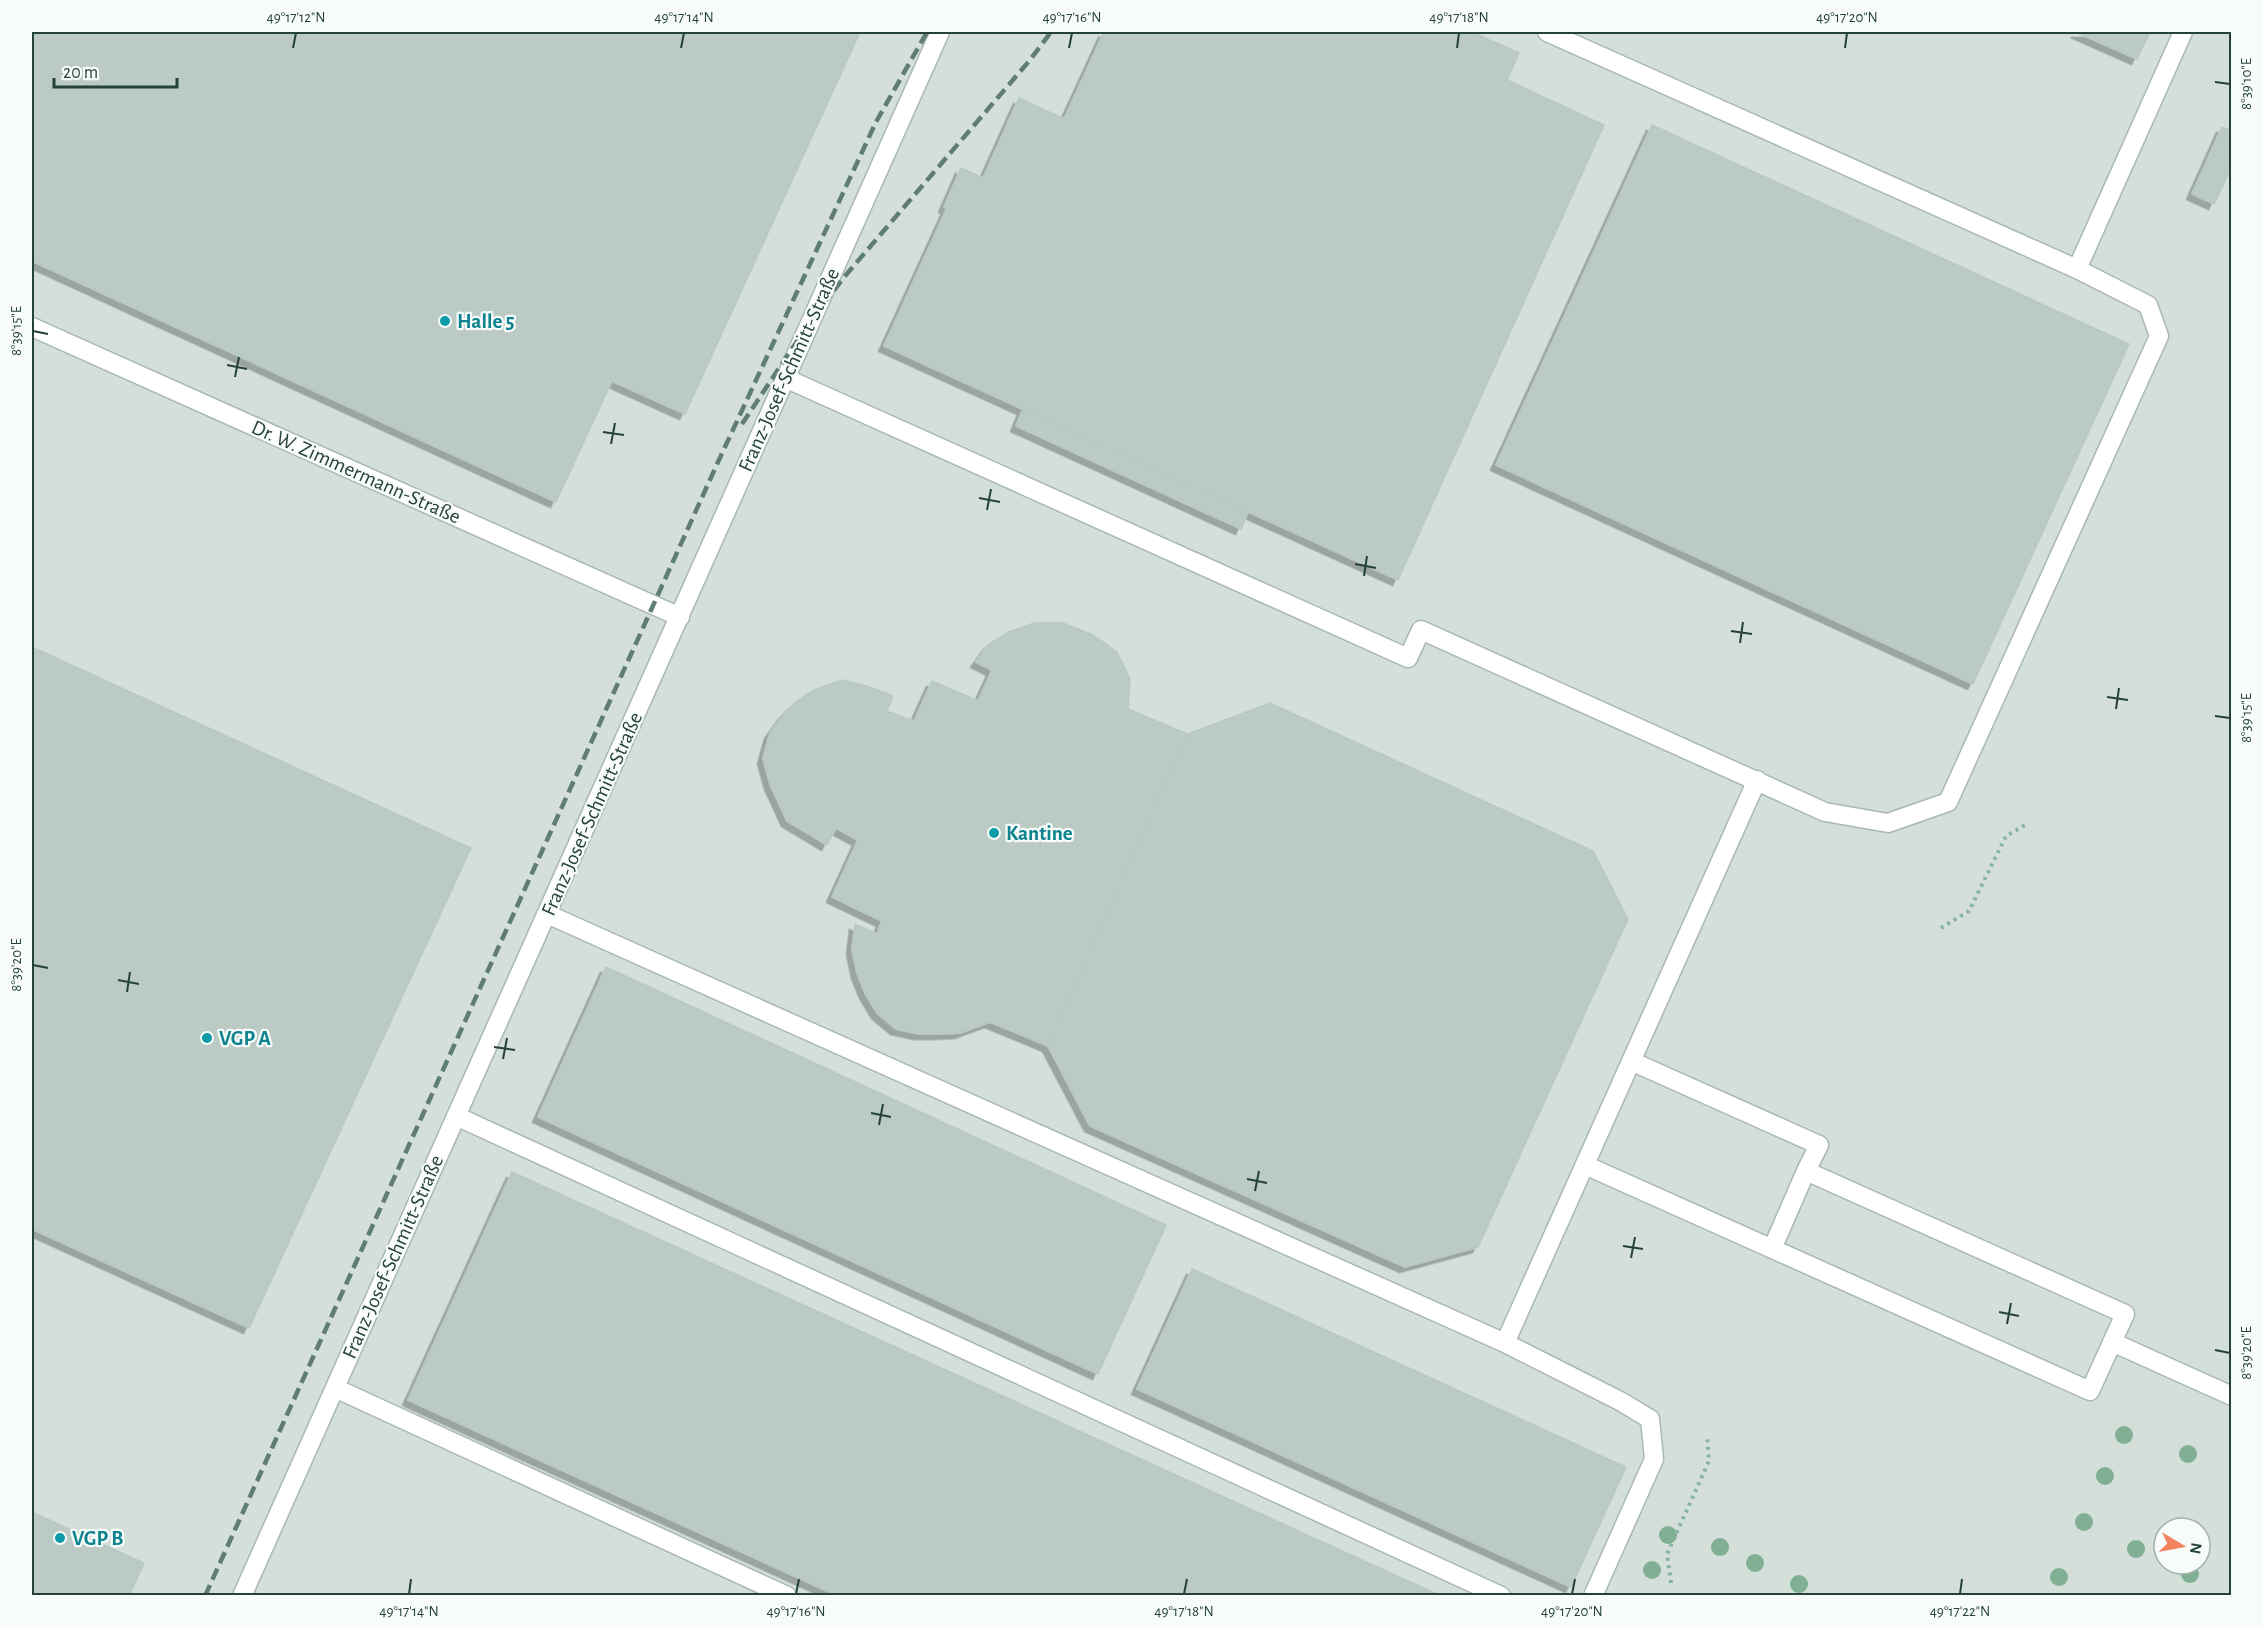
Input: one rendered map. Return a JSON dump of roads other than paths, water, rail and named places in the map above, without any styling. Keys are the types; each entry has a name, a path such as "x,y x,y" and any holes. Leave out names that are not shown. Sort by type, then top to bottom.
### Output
{"lane":[{"name":"Franz-Josef-Schmitt-Straße","path":"242,1596 940,32"},
{"path":"785,378 1408,658 1421,630 1825,812 1888,823 1948,802 2159,336 2148,305 2077,269 1547,32"},
{"path":"2077,269 2183,32"},
{"name":"Dr. W. Zimmermann-Straße","path":"32,327 680,617"},
{"path":"1505,1343 1757,780"},
{"path":"547,914 1505,1343 1650,1419 1654,1459 1593,1596"},
{"path":"1631,1060 1819,1145 1772,1249"},
{"path":"456,1116 1501,1596"},
{"path":"1585,1165 2090,1391 2125,1314 1806,1171"},
{"path":"2112,1342 2232,1396"},
{"path":"334,1388 787,1596"}],"railway":[{"path":"205,1596 718,462 876,122 927,32"},
{"path":"742,424 811,320 845,276 1030,60 1051,32"}],"place":[{"name":"Halle 5","path":"445,321"},
{"name":"Kantine","path":"994,833"},
{"name":"VGP A","path":"207,1038"},
{"name":"VGP B","path":"60,1538"}]}
